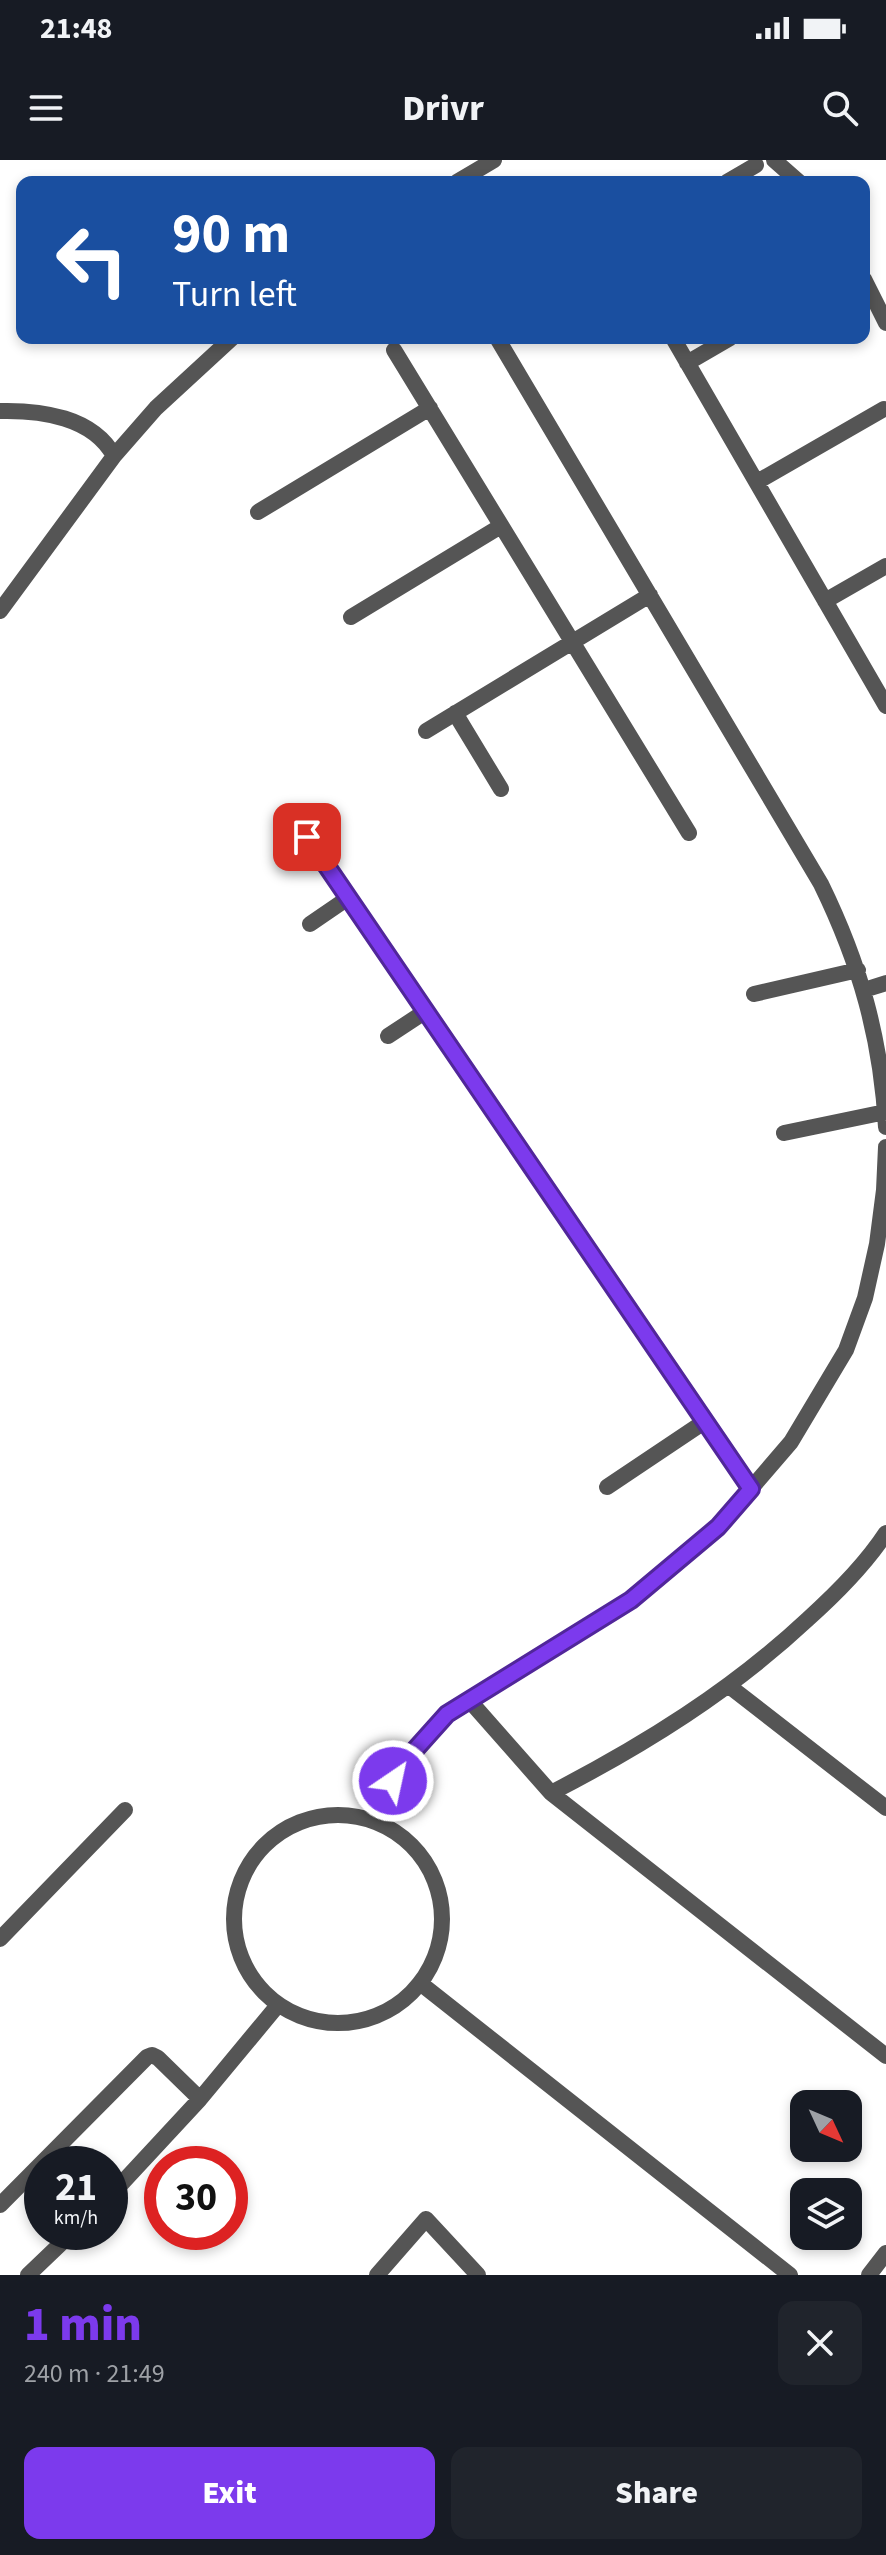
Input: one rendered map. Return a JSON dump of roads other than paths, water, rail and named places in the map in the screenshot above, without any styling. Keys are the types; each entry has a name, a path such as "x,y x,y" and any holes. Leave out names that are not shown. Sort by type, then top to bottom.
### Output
{"street":[{"path":"467,176 494,160"},
{"path":"774,160 792,176"},
{"path":"737,176 756,165"},
{"path":"870,291 886,323"},
{"path":"0,611 117,453 147,418 226,344"},
{"path":"501,344 821,884 844,930 875,1029 886,1127"},
{"path":"676,344 886,706"},
{"path":"687,363 720,344"},
{"path":"394,350 689,833"},
{"path":"258,512 430,408"},
{"path":"757,482 884,409"},
{"path":"0,411 65,418 98,434 117,453"},
{"path":"351,617 501,526"},
{"path":"825,601 886,566"},
{"path":"426,731 650,595"},
{"path":"455,713 501,789"},
{"path":"307,837 751,1489"},
{"path":"310,924 348,898"},
{"path":"754,994 858,970"},
{"path":"864,990 886,983"},
{"path":"388,1036 426,1011"},
{"path":"784,1133 885,1112"},
{"path":"372,1820 404,1762 447,1714 631,1600 718,1527 791,1442 846,1350 865,1298 877,1244 886,1147"},
{"path":"607,1487 704,1422"},
{"path":"551,1793 673,1726 729,1686 880,1558 886,1533"},
{"path":"729,1686 886,1808"},
{"path":"469,1700 551,1793 886,2056"},
{"path":"0,1939 125,1810"},
{"path":"333,1815 353,1815 372,1820 398,1834 420,1854 431,1870 438,1889 442,1928 431,1966 420,1983 390,2009 353,2022 334,2023 295,2014 278,2005 250,1976 236,1939 234,1919 241,1881 250,1863 277,1834 304,1820 333,1815"},
{"path":"420,1983 790,2275"},
{"path":"128,2177 200,2099 278,2005"},
{"path":"0,2205 147,2057 152,2055 158,2058 200,2099"},
{"path":"377,2275 426,2219 478,2275"},
{"path":"28,2275 54,2250"},
{"path":"869,2275 886,2253"}]}
